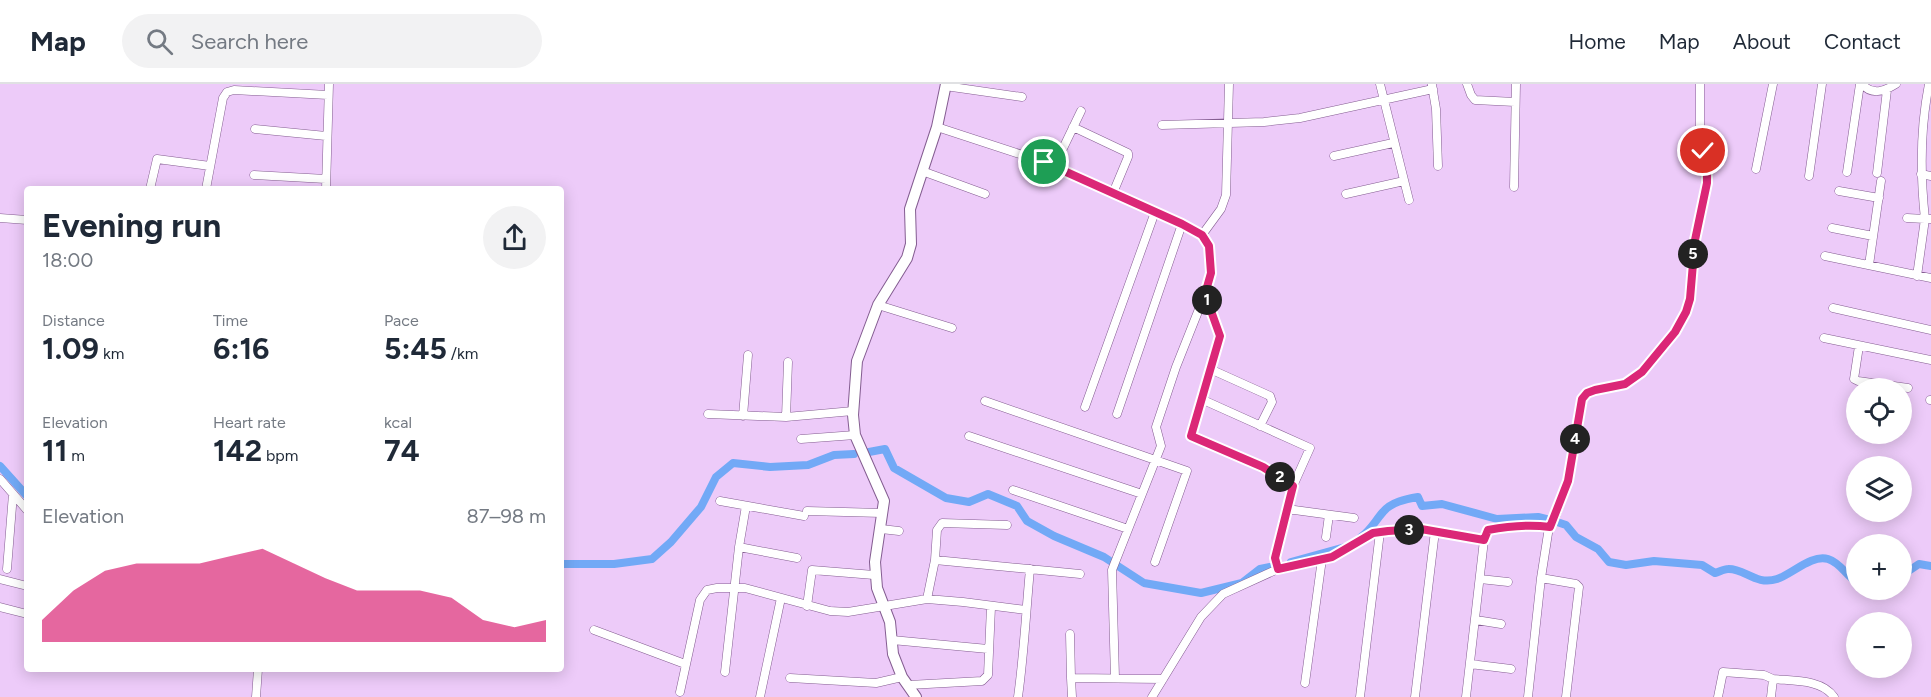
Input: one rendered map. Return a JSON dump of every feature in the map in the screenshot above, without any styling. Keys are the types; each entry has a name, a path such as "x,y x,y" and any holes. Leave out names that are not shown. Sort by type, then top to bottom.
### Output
{"street":[{"path":"326,186 329,84"},
{"path":"1202,235 1224,204 1229,84"},
{"path":"1380,84 1382,101 1408,200"},
{"path":"1467,84 1475,100 1515,102"},
{"path":"1514,187 1516,84"},
{"path":"1528,697 1541,578 1550,527 1568,481 1582,399 1587,393 1595,390 1625,384 1642,372 1675,332 1690,299 1695,240 1707,183 1707,166 1700,133 1700,84"},
{"path":"1756,169 1773,84"},
{"path":"1809,176 1822,84"},
{"path":"1861,84 1867,89 1879,92 1896,84"},
{"path":"1847,172 1861,84"},
{"path":"1917,276 1928,219 1921,174 1923,121 1929,84"},
{"path":"916,697 905,681 893,654 890,622 874,575 884,501 855,435 853,411 857,362 878,304 907,258 911,244 910,209 937,127 946,85 1022,97"},
{"path":"1162,125 1264,122 1300,118 1382,101 1432,87 1436,109 1438,166"},
{"path":"207,186 223,98 227,92 234,90 328,95"},
{"path":"1877,173 1887,90"},
{"path":"1054,167 1081,111"},
{"path":"937,127 1054,167 1182,224 1202,235 1209,246 1211,273 1205,294 1176,368 1156,428 1161,446 1112,570 1115,678"},
{"path":"1073,127 1129,154 1113,193"},
{"path":"255,129 326,136"},
{"path":"1334,156 1393,143"},
{"path":"151,186 157,159 210,166"},
{"path":"922,171 985,194"},
{"path":"1921,174 1931,176"},
{"path":"254,175 326,179"},
{"path":"1346,194 1404,181"},
{"path":"1869,265 1881,182"},
{"path":"1839,191 1879,198"},
{"path":"1085,407 1155,212"},
{"path":"0,218 24,219"},
{"path":"1907,218 1928,219"},
{"path":"1117,414 1182,224"},
{"path":"1832,228 1874,236"},
{"path":"1825,256 1931,278"},
{"path":"1205,294 1220,336 1191,436 1263,467 1293,486"},
{"path":"878,304 952,328"},
{"path":"1833,308 1931,330"},
{"path":"1824,338 1931,360"},
{"path":"1854,378 1859,346"},
{"path":"743,416 748,355"},
{"path":"786,417 788,362"},
{"path":"1210,369 1270,396 1272,402 1260,426"},
{"path":"1201,399 1310,448 1293,486 1275,558 1278,569"},
{"path":"985,400 1186,471 1155,562"},
{"path":"708,414 786,417 853,411"},
{"path":"801,439 855,435"},
{"path":"969,436 1142,494"},
{"path":"0,479 24,507"},
{"path":"1013,490 1128,529"},
{"path":"7,569 13,494"},
{"path":"720,501 805,513 882,513"},
{"path":"724,672 746,506"},
{"path":"1287,509 1354,518"},
{"path":"1326,537 1329,515"},
{"path":"927,599 938,530 942,523 1007,525"},
{"path":"1466,697 1484,540 1488,530 1517,526 1550,527"},
{"path":"880,529 899,531"},
{"path":"1152,697 1201,617 1222,594 1278,569 1332,557 1373,533 1421,529 1484,540"},
{"path":"1415,697 1435,531"},
{"path":"1360,697 1380,532"},
{"path":"739,547 797,558"},
{"path":"1305,683 1322,559"},
{"path":"935,560 1080,574"},
{"path":"1018,697 1026,635 1030,569"},
{"path":"807,606 813,570 874,575"},
{"path":"1541,578 1576,584 1579,587 1566,697"},
{"path":"0,579 24,585"},
{"path":"1480,579 1508,582"},
{"path":"680,692 700,600 707,590 745,588 830,611 848,612 927,599 1026,610"},
{"path":"760,697 781,598"},
{"path":"0,607 24,613"},
{"path":"790,678 876,683 982,681 988,675 991,607"},
{"path":"1476,620 1501,624"},
{"path":"594,630 685,664"},
{"path":"1070,634 1072,697"},
{"path":"892,640 988,649"},
{"path":"1470,664 1511,669"},
{"path":"255,697 258,672"},
{"path":"1718,697 1723,672 1764,675 1773,679 1821,685 1834,697"},
{"path":"1071,678 1163,679"},
{"path":"1771,697 1773,679"}],"waterway":[{"path":"869,452 885,449 894,468 946,498 969,502 988,494 1017,506 1027,521 1054,536 1104,557 1144,583 1201,593 1242,583 1260,569 1270,567"},
{"path":"564,564 614,564 652,559 671,542 701,507 716,477 733,463 770,467 808,465 834,455 854,454"},
{"path":"0,466 24,493"},
{"path":"1361,537 1394,503 1418,497 1422,506 1442,504 1497,519 1538,517 1546,519"},
{"path":"1560,523 1566,525 1576,537 1598,549 1609,562 1626,565 1654,561 1702,565 1715,573 1734,569 1756,579 1770,581 1815,559 1822,558 1836,563 1846,572"},
{"path":"1291,562 1345,547"},
{"path":"1912,569 1919,564 1931,566"}],"route":[{"path":"1044,162 1182,224 1202,235 1209,246 1211,273 1205,294 1220,336 1191,436 1263,467 1293,486 1275,558 1278,569 1332,557 1373,533 1421,529 1484,540 1488,530 1509,526 1550,527 1568,481 1582,399 1587,393 1595,390 1625,384 1642,372 1675,332 1686,312 1690,299 1695,240 1707,183 1707,166 1703,151"}]}
